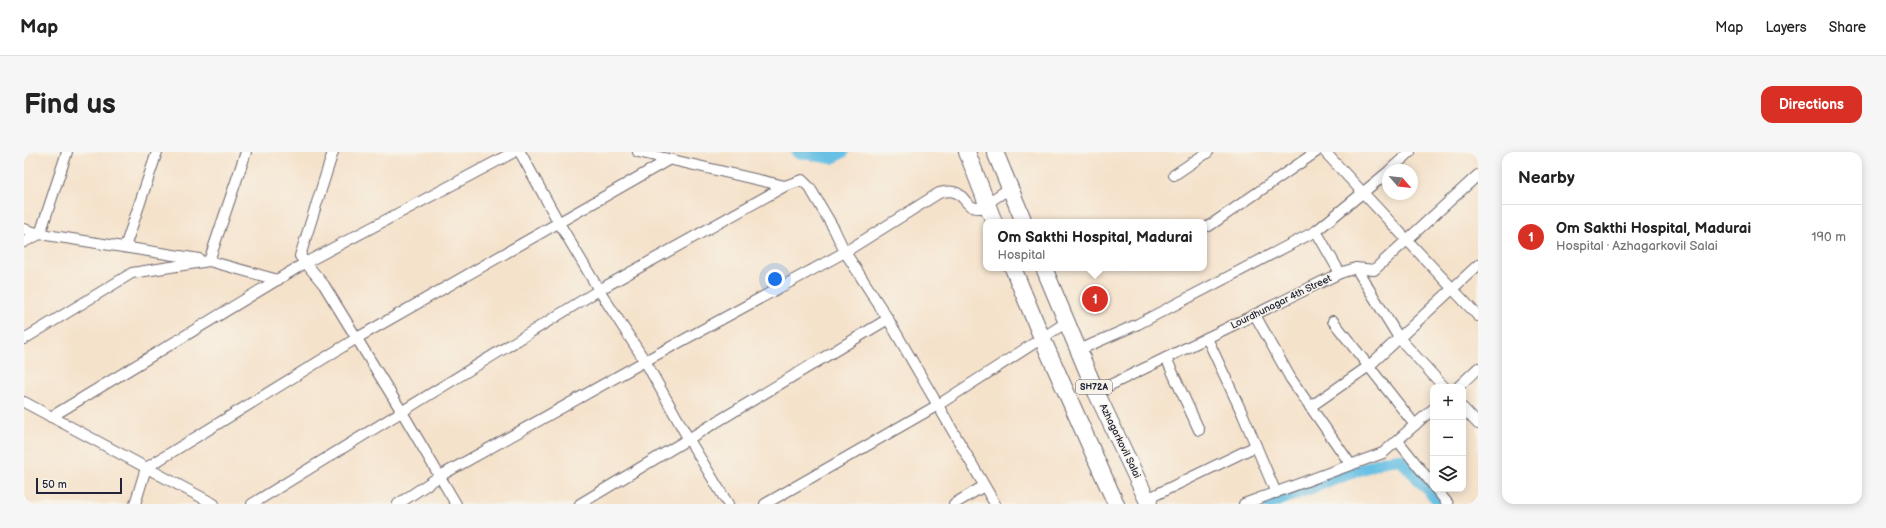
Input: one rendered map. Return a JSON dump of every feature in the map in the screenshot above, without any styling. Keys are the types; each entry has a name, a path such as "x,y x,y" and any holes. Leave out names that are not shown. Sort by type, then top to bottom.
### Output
{"main road":[{"path":"967,152 983,205 992,219"},
{"path":"995,152 1023,219"},
{"name":"SH72A","path":"1014,271 1040,340 1116,504"},
{"name":"Azhagarkovil Salai","path":"1045,271 1080,350 1096,392 1148,502"}],"street":[{"path":"24,242 40,234 68,152"},
{"path":"125,247 157,152"},
{"path":"209,261 246,152"},
{"path":"334,152 300,256 324,285 402,412 456,504"},
{"path":"51,417 306,263 514,152"},
{"path":"520,152 559,223 599,290 645,361 688,438 728,504"},
{"path":"638,152 785,186"},
{"path":"1174,175 1208,152"},
{"path":"1209,226 1316,152"},
{"path":"1325,152 1478,316"},
{"path":"1397,164 1410,152"},
{"path":"135,504 146,468 357,338 670,160"},
{"path":"1340,273 1356,268 1374,270 1478,175"},
{"path":"1080,350 1138,324 1316,231 1382,177"},
{"path":"255,503 599,290 785,186 802,180 810,188 834,229 845,252 888,319 995,504"},
{"path":"398,504 440,476 645,361 845,252 939,193 950,190 959,194 970,206 974,208 983,205 1010,188"},
{"path":"24,229 40,234 209,261 278,280"},
{"name":"Lourdhunagar 4th Street","path":"1096,392 1340,273 1316,231"},
{"path":"24,339 132,273 209,261"},
{"path":"1310,407 1369,366 1478,265"},
{"path":"1356,268 1399,338 1441,384"},
{"path":"1255,315 1291,379 1351,465"},
{"path":"580,504 888,319"},
{"path":"1333,321 1415,425"},
{"path":"765,504 938,405 1067,322"},
{"path":"1207,338 1276,493"},
{"path":"1166,358 1199,430"},
{"path":"1461,384 1478,368"},
{"path":"24,402 214,504"},
{"path":"1466,411 1478,424"},
{"path":"1244,504 1263,501 1276,493 1383,453 1430,412"},
{"path":"1398,441 1430,481"},
{"path":"1148,502 1256,446"},
{"path":"954,504 984,486"},
{"path":"1438,492 1448,504"}],"waterway":[{"path":"797,152 832,158 843,152"},
{"path":"1269,504 1384,461 1400,459 1441,504"}],"place":[{"name":"Om Sakthi Hospital, Madurai","path":"1095,299"}]}
